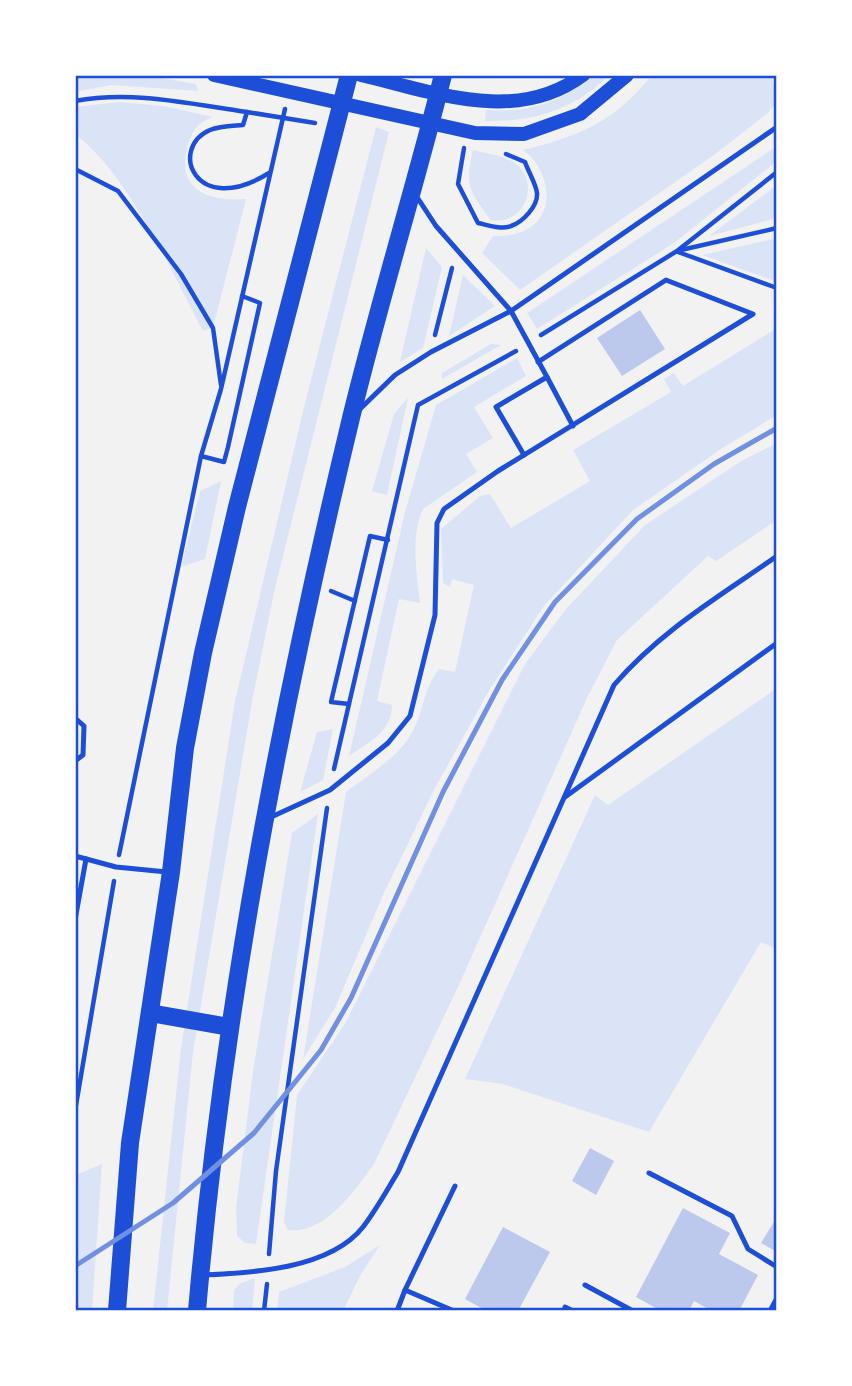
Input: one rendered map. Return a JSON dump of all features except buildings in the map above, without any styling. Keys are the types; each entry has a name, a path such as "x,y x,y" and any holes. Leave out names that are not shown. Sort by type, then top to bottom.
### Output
{"main road":[{"path":"214,75 475,133 524,134 580,114 628,75"},
{"path":"118,1302 130,1143 171,872 185,748 203,653 237,507 349,75"},
{"path":"361,75 487,103 544,96 583,75"},
{"path":"197,1311 204,1226 224,1061 263,821 293,671 352,416 443,75"},
{"path":"150,1013 229,1027"}],"lane":[{"path":"352,416 404,369 511,311 777,127"},
{"path":"413,191 436,226 511,311 573,426"},
{"path":"263,821 330,790 388,743 410,716 435,615 437,523 444,509 524,455 753,314 666,279 538,362"},
{"path":"524,455 496,407 547,377"},
{"path":"201,1276 311,1263 362,1229 398,1172 614,685 642,653 776,558"},
{"path":"562,799 777,643"},
{"path":"75,718 84,726 83,755 75,761"},
{"path":"75,856 116,867 171,872"},
{"path":"75,920 77,896 86,859"},
{"path":"649,1173 732,1216 748,1249 777,1267"},
{"path":"397,1311 455,1186"},
{"path":"585,1285 633,1311"},
{"path":"405,1290 454,1311"},
{"path":"770,1311 777,1298"},
{"path":"565,1307 573,1311"}],"path":[{"path":"75,101 99,96 160,99 247,112 243,125 209,130 198,139 192,154 191,169 197,180 207,186 224,189 248,186 269,172"},
{"path":"75,1111 116,867 201,456 221,389 287,101"},
{"path":"460,167 458,184 478,223 497,227 511,226 533,208 537,193 525,162 495,151"},
{"path":"75,169 118,191 181,274 214,328 221,389"},
{"path":"264,1311 276,1171 330,790 418,405 528,344 677,251 777,172"},
{"path":"677,251 777,228"},
{"path":"677,251 777,288"},
{"path":"435,336 452,268"},
{"path":"201,456 224,461 228,447 260,303 242,296"},
{"path":"349,704 331,702 370,536 388,540"}],"shaded area":[{"path":"96,75 144,75 196,84 198,91 111,85 75,92 75,80"},
{"path":"594,75 609,75 582,97 567,105 536,116 485,121 486,110 516,110 544,104 557,99"},
{"path":"652,75 772,75 777,102 769,112 714,155 520,290 482,253 493,236 526,230 537,222 543,212 546,190 543,178 538,167 523,150 562,139 595,125 624,105"},
{"path":"118,102 164,106 213,117 197,127 188,145 185,160 190,182 207,195 246,199 213,328 203,331 163,253 131,199 95,152 75,134 75,107"},
{"path":"376,127 389,132 275,588 252,702 193,1052 167,1311 153,1311 181,1048 235,701 304,407"},
{"path":"777,146 777,161 674,243 537,329 527,313"},
{"path":"473,150 510,160 526,177 526,199 514,216 504,220 491,220 478,202 469,181"},
{"path":"777,185 777,218 709,236"},
{"path":"777,238 777,282 702,255"},
{"path":"426,248 442,267 423,348 400,362"},
{"path":"463,275 495,306 449,336"},
{"path":"777,328 777,415 721,449 633,510 544,606 490,689 435,788 384,893 335,1008 303,1059 346,792 384,764 408,739 430,683 439,669 455,672 474,585 452,579 450,587 443,583 441,529 480,496 490,494 511,528 590,481 573,450 671,392 664,379 674,373 683,386"},
{"path":"491,344 501,345 442,379 442,373"},
{"path":"517,358 526,376 474,407 493,438 466,454 477,472 423,509 416,543 420,603 399,599 377,701 392,705 391,714 378,735 349,756 405,512 436,405"},
{"path":"408,398 387,495 372,491 394,414"},
{"path":"777,443 777,520 716,561 708,556 617,640 587,698 458,987 374,1164 338,1209 314,1225 302,1230 288,1230 284,1222 297,1095 346,1022 525,664 566,609 645,525 741,461"},
{"path":"221,481 205,559 181,567 200,491"},
{"path":"777,688 777,949 761,942 649,1132 503,1084 465,1079 595,795 608,805"},
{"path":"333,729 323,780 300,792 317,732"},
{"path":"318,814 256,1244 245,1243 237,1236 236,1208 253,1071 292,833"},
{"path":"102,1164 92,1311 75,1311 78,1174"},
{"path":"380,1245 360,1276 343,1311 277,1311 279,1292 345,1267"},
{"path":"255,1278 252,1311 233,1311 234,1290 241,1283"}],"railway":[{"path":"75,1266 173,1203 254,1133 321,1050 351,998 443,792 502,680 555,602 637,519 714,464 777,428"}]}
